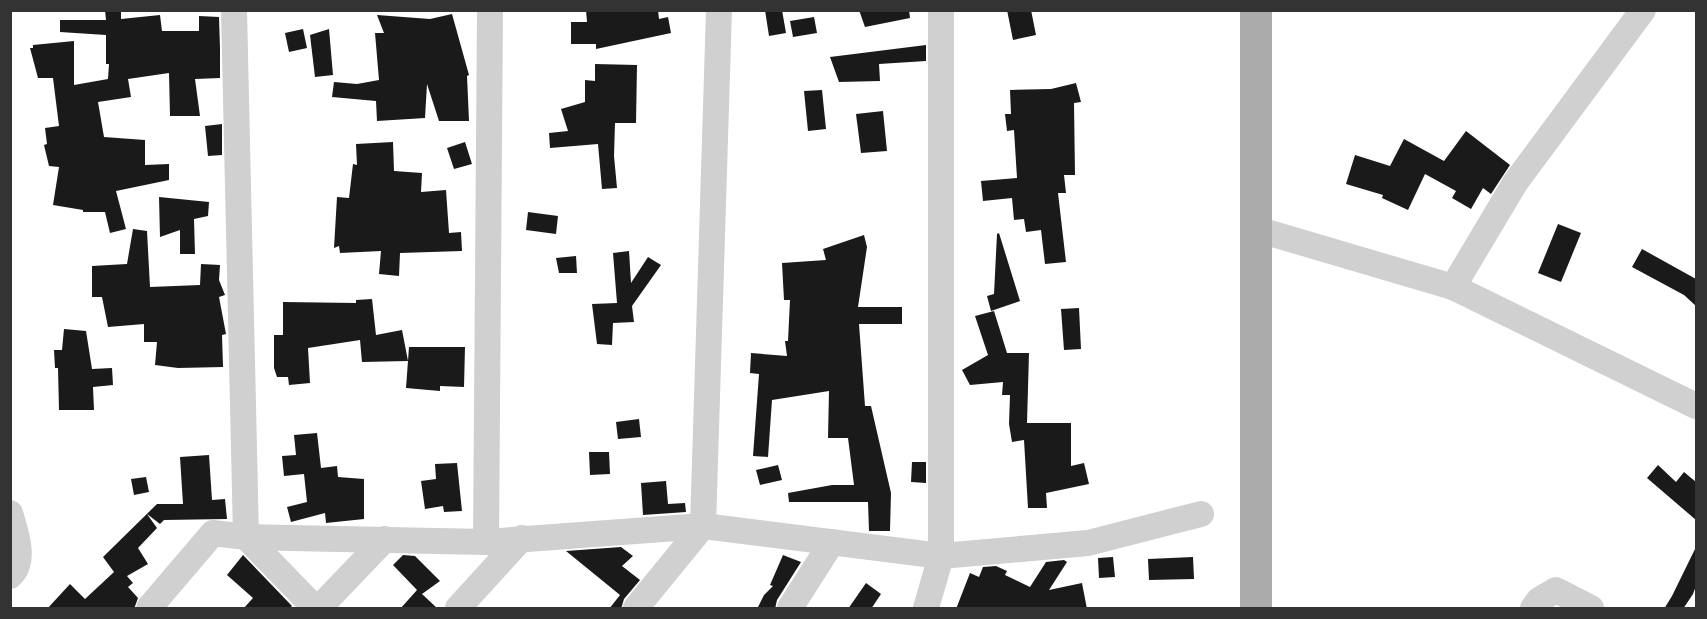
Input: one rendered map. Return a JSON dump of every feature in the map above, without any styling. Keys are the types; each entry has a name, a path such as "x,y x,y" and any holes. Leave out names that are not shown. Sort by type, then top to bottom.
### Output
{"main road":[{"path":"1256,10 1256,609"}],"street":[{"path":"234,10 246,537 317,609 385,539"},
{"path":"486,542 490,10"},
{"path":"636,609 703,526 719,10"},
{"path":"926,609 941,556 941,10"},
{"path":"1452,287 1515,183 1643,10"},
{"path":"1256,230 1452,287 1696,406"},
{"path":"10,513 17,535 18,561 14,573 10,576"},
{"path":"149,609 213,533 246,537 486,542 703,526 941,556 1088,543 1201,514"},
{"path":"458,609 522,538"},
{"path":"790,609 832,542"},
{"path":"1533,609 1539,600 1556,590 1591,609"}],"building":[{"path":"105,10 121,10 121,19 160,15 162,31 199,31 199,16 219,17 220,48 220,78 195,79 200,116 170,116 169,73 128,79 131,97 98,102 104,137 145,140 145,165 169,164 169,180 116,191 126,229 110,233 105,212 83,212 83,210 53,205 59,167 49,166 44,145 47,144 45,128 59,126 53,78 38,78 30,48 33,48 33,45 74,41 74,85 108,79 106,35 60,32 60,20 106,20"},
{"path":"586,10 658,10 659,19 668,17 671,33 596,49 596,44 571,44 571,22 587,22"},
{"path":"765,10 782,10 786,33 769,36"},
{"path":"859,10 909,10 910,18 865,27"},
{"path":"1007,10 1031,10 1036,35 1013,40"},
{"path":"452,14 469,75 467,76 469,121 439,121 427,84 425,118 377,121 376,101 332,97 334,82 357,84 379,80 375,33 384,33 377,15 430,19"},
{"path":"814,17 817,33 793,37 790,21"},
{"path":"303,29 307,48 289,52 285,33"},
{"path":"329,29 333,75 315,77 310,35"},
{"path":"926,45 926,61 879,64 880,81 839,82 830,57"},
{"path":"595,64 637,65 636,123 615,123 614,156 617,188 602,189 598,144 550,148 549,133 568,131 561,109 585,102 585,80 595,81"},
{"path":"1076,83 1081,102 1074,103 1075,175 1064,175 1066,193 1058,193 1066,262 1045,264 1041,230 1026,232 1024,219 1014,220 1012,198 983,201 981,181 1017,178 1014,130 1007,131 1005,114 1011,114 1010,90 1051,89"},
{"path":"822,90 826,129 808,131 804,91"},
{"path":"883,111 887,151 861,153 856,114"},
{"path":"222,124 222,155 208,156 205,126"},
{"path":"1466,131 1510,165 1491,194 1483,188 1471,209 1452,198 1456,191 1425,174 1408,210 1382,198 1383,195 1346,184 1355,155 1390,166 1404,139 1444,161"},
{"path":"393,142 394,171 422,173 421,192 446,190 449,233 461,232 462,251 400,253 399,276 379,274 381,251 340,253 339,246 334,248 337,197 349,198 353,164 357,165 356,144"},
{"path":"465,142 472,164 454,169 447,148"},
{"path":"159,197 209,202 208,216 194,219 195,254 180,254 180,230 160,237"},
{"path":"528,212 558,216 556,234 526,230"},
{"path":"1558,224 1581,233 1561,282 1538,273"},
{"path":"133,229 147,231 150,287 200,285 201,264 220,265 219,280 225,295 219,297 226,334 222,335 223,367 178,368 155,365 157,342 144,342 144,324 108,327 102,297 92,297 92,266 127,264"},
{"path":"999,233 1020,301 991,311 987,296 994,294 997,234"},
{"path":"864,235 867,247 858,307 902,307 902,324 859,324 865,406 871,406 891,493 890,531 869,531 868,502 789,502 788,493 832,485 854,485 848,438 828,438 829,391 772,400 768,457 753,456 759,374 750,373 751,353 787,356 785,341 788,341 790,300 784,300 782,263 826,260 823,249"},
{"path":"1642,249 1696,279 1696,306 1684,295 1632,267"},
{"path":"629,251 631,283 648,257 661,265 632,306 634,322 613,323 612,345 597,344 592,304 617,303 613,253"},
{"path":"576,256 577,273 559,273 556,258"},
{"path":"372,299 376,335 402,330 408,361 362,362 360,340 308,348 310,383 289,385 288,377 277,377 274,368 274,335 283,335 283,302 356,303 356,300"},
{"path":"1079,308 1081,349 1064,350 1061,309"},
{"path":"994,311 1007,353 1029,353 1027,423 1071,423 1071,466 1084,463 1089,484 1046,493 1047,508 1028,508 1024,440 1012,442 1009,424 1010,395 1002,395 1003,382 970,385 962,370 988,355 975,316"},
{"path":"64,329 86,331 92,369 112,368 113,385 93,387 94,410 59,410 58,368 55,368 54,350 62,350"},
{"path":"409,347 465,347 464,387 440,386 440,391 406,388"},
{"path":"639,419 641,437 618,439 616,422"},
{"path":"317,433 321,468 337,466 338,477 364,479 364,519 326,523 325,513 291,522 287,507 307,502 304,474 284,476 282,456 296,455 294,435"},
{"path":"589,452 609,452 610,474 590,475"},
{"path":"209,455 212,500 225,499 227,519 164,520 160,524 147,514 157,528 138,548 148,564 127,576 133,583 128,587 138,598 134,609 47,609 70,584 85,599 114,572 103,557 157,504 183,504 180,457"},
{"path":"912,462 926,462 926,483 911,482"},
{"path":"457,463 462,511 444,512 443,506 425,509 421,481 436,479 435,464"},
{"path":"778,465 782,480 760,485 756,470"},
{"path":"1658,465 1676,482 1684,472 1696,482 1696,520 1647,478"},
{"path":"146,477 149,492 134,495 131,479"},
{"path":"666,481 668,504 685,503 686,512 643,515 641,483"},
{"path":"621,547 633,556 622,566 640,580 624,599 621,609 609,609 620,595 566,551"},
{"path":"1696,547 1696,586 1693,594 1683,609 1664,609 1672,596"},
{"path":"243,555 292,606 289,609 243,609 253,598 227,575"},
{"path":"403,555 415,556 440,581 422,594 438,609 400,609 417,590 393,565"},
{"path":"783,555 801,562 777,600 775,609 757,609 764,595 773,586 770,585"},
{"path":"1113,557 1115,577 1099,578 1098,558"},
{"path":"1193,557 1194,579 1149,580 1148,559"},
{"path":"1064,560 1067,562 1049,590 1082,583 1087,609 956,609 970,573 979,577 983,567 996,566 1007,571 1005,575 1030,587 1046,562"},
{"path":"866,583 881,594 871,609 848,609"}]}
